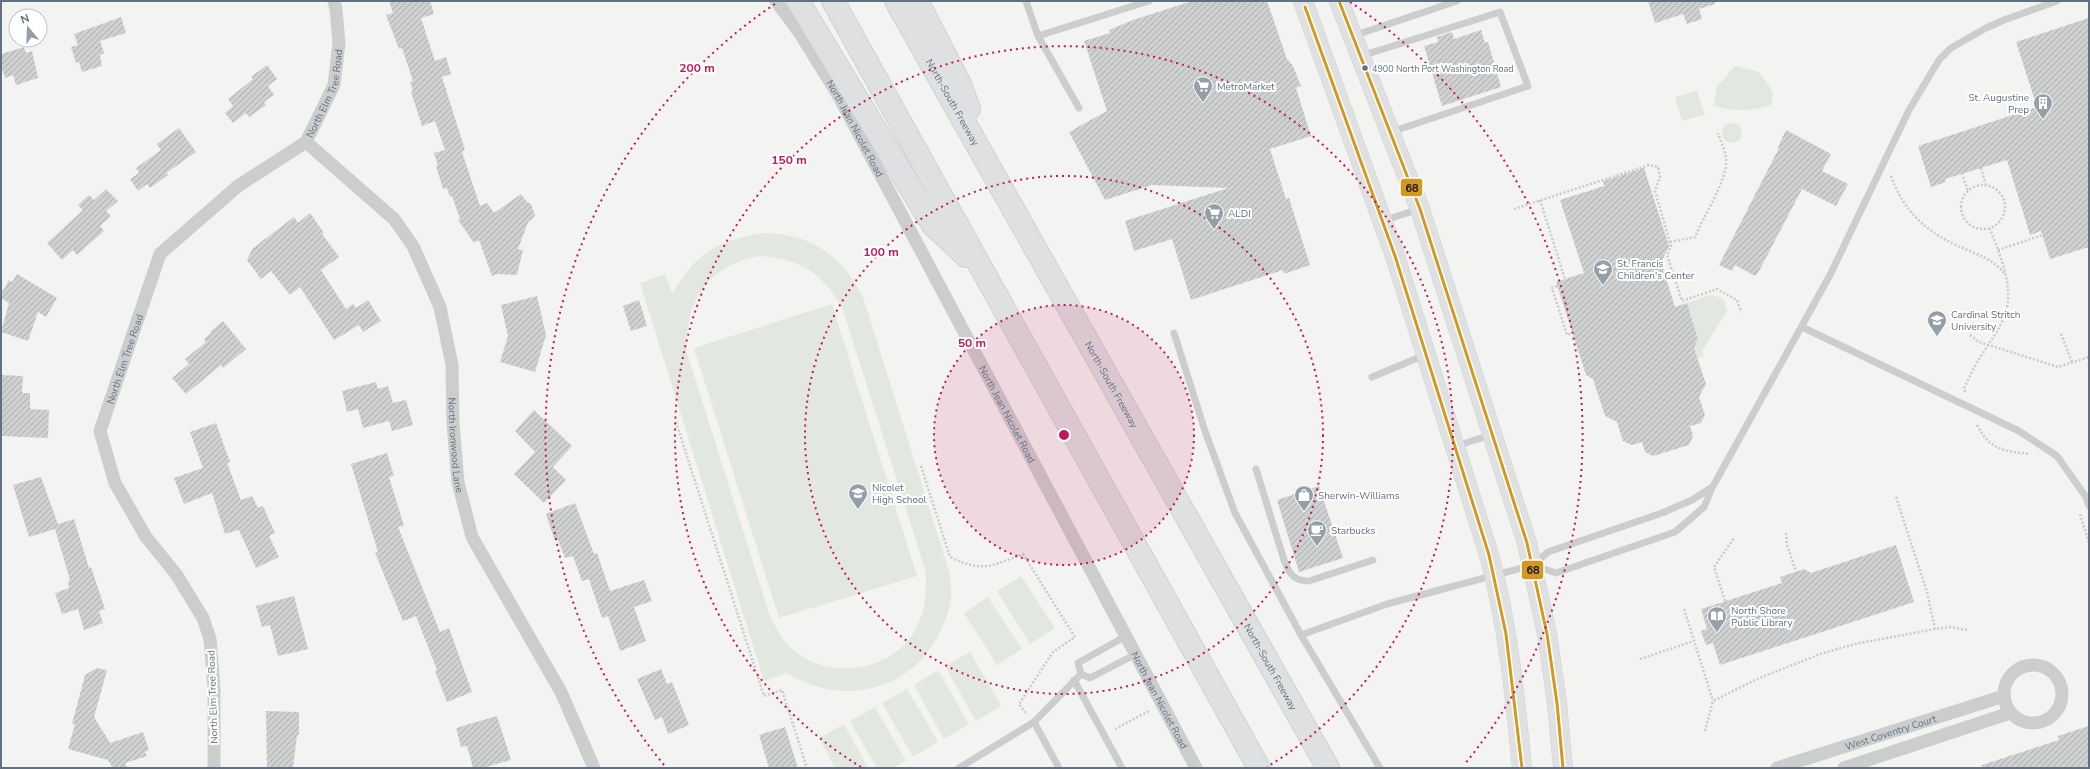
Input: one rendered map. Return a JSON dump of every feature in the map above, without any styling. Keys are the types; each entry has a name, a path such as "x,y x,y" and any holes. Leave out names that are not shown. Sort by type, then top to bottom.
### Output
{"highway":[{"path":"798,1 933,225 982,271"},
{"path":"833,1 1259,768"},
{"name":"North-South Freeway","path":"896,1 1328,768"},
{"path":"917,1 960,82 991,169"}],"main road":[{"path":"1303,1 1383,221 1456,446 1495,575 1510,654 1522,768"},
{"path":"1339,1 1420,209 1533,565 1547,634 1557,703 1563,768"}],"street":[{"name":"North Elm Tree Road","path":"214,768 214,688 210,639 202,618 176,574 146,537 115,483 100,430 160,254 238,186 306,142 334,85 339,43 334,1"},
{"name":"North Jean Nicolet Road","path":"776,1 801,35 837,93 1196,768"},
{"name":"North Ironwood Lane","path":"306,142 394,219 416,253 440,307 452,365 453,424 458,482 472,537 561,692 594,768"},
{"path":"2031,665 2049,669 2056,676 2061,685 2063,695 2061,705 2055,714 2038,724 2027,724 2018,720 2010,713 2004,696 2004,687 2014,672 2031,665"},
{"name":"West Coventry Court","path":"1777,768 2004,696"},
{"name":"West Coventry Court","path":"1844,768 2010,713"}],"lane":[{"path":"1026,1 1038,36 1079,108"},
{"path":"1038,36 1149,1"},
{"path":"1353,36 1457,1"},
{"path":"1533,565 1556,573 1675,532 1704,507 1712,488 1830,276 1924,82 1939,60 1951,48 2004,20 2057,1"},
{"path":"1360,56 1500,12 1528,86 1391,132"},
{"path":"1383,221 1420,209"},
{"path":"1802,327 2019,431 2057,456 2086,497 2089,506"},
{"path":"1174,333 1205,431 1235,513 1301,635 1379,766"},
{"path":"1372,378 1426,355"},
{"path":"1456,446 1492,434"},
{"path":"1256,469 1284,560 1289,573 1293,578 1300,581 1309,581 1373,560"},
{"path":"1301,635 1387,604 1533,565 1548,552 1662,514 1712,488"},
{"path":"1081,674 1078,663 1126,636"},
{"path":"1081,674 1090,678 1136,654"},
{"path":"959,768 1034,722 1081,674"},
{"path":"1074,680 1122,768"},
{"path":"1034,722 1059,768"}],"path":[{"path":"1670,242 1695,237 1701,221 1718,190 1726,160 1718,133"},
{"path":"1885,160 1899,196 1912,214 1940,236 1991,260 2005,274"},
{"path":"1514,209 1649,165 1658,167 1660,177 1655,191 1671,246 1667,255 1682,301 1717,289 1737,300 1741,312"},
{"path":"1981,168 1986,185"},
{"path":"1962,173 1968,191"},
{"path":"1979,185 1986,185 1999,192 2006,205 2002,219 1990,229 1976,228 1964,219 1961,204 1968,191 1979,185"},
{"path":"1540,200 1565,279"},
{"path":"1990,229 2005,274 2009,292 2007,305 1997,332 1975,365 1964,388 1969,406 1984,438 1994,447 2035,455"},
{"path":"1998,250 2043,235"},
{"path":"1557,286 1552,288 1567,335 1572,333"},
{"path":"2061,334 2072,362"},
{"path":"1970,335 1978,342 2058,367 2089,357"},
{"path":"676,422 764,696 782,690 808,768"},
{"path":"921,466 950,556 968,565 980,567 990,566 1024,554 1076,637 1053,652 1019,704 1034,722"},
{"path":"1896,497 1927,592 1935,629"},
{"path":"2079,512 2089,543"},
{"path":"1786,533 1787,544 1796,571"},
{"path":"1725,602 1714,567 1734,538"},
{"path":"1684,609 1713,701 1705,731"},
{"path":"1713,701 1763,676 1822,653 1855,644 1935,629 1950,627 1967,630"},
{"path":"1640,659 1694,641"},
{"path":"1104,735 1153,709 1165,710"}],"shaded area":[{"path":"1735,66 1759,72 1773,92 1771,105 1756,109 1742,110 1713,106 1717,87"},
{"path":"1697,91 1705,115 1682,121 1675,97"},
{"path":"1732,123 1739,126 1742,133 1739,140 1732,143 1725,140 1722,133 1725,126"},
{"path":"762,233 780,234 810,242 823,249 834,258 845,269 854,282 863,297 950,574 951,595 948,610 941,630 929,651 913,667 895,680 874,688 853,691 831,690 809,684 787,673 764,681 640,283 665,274 672,294 680,280 699,259 720,245 746,236","holes":["760,256 787,260 798,264 818,276 842,307 925,569 926,587 924,605 921,617 912,635 899,650 882,660 864,666 844,668 825,666 806,659 783,640 769,613 687,353 687,335 695,302 713,277 742,260"]},
{"path":"1711,295 1723,298 1727,311 1702,351 1704,356 1697,358 1694,348 1698,339 1687,303"},
{"path":"832,304 917,576 779,618 694,348"},
{"path":"1021,576 1055,628 1030,644 997,591"},
{"path":"988,597 1022,649 997,665 964,613"},
{"path":"970,652 1001,706 976,721 945,666"},
{"path":"938,670 969,724 944,739 914,685"},
{"path":"907,689 938,742 913,757 882,703"},
{"path":"875,707 906,761 893,768 877,768 850,721"},
{"path":"844,724 868,768 835,768 819,738"}],"building":[{"path":"389,1 430,1 434,14 421,18 435,61 446,57 451,74 442,77 465,150 462,152 480,206 487,203 494,213 521,194 527,202 531,204 535,216 528,222 518,249 523,250 517,275 498,274 492,276 479,240 474,243 458,220 460,219 452,196 450,197 447,188 443,189 436,166 438,165 434,153 445,150 435,121 422,126 411,92 413,91 410,82 413,81 402,48 399,49 386,15 393,13"},
{"name":"MetroMarket","path":"1192,1 1267,1 1287,59 1293,66 1301,86 1296,88 1311,136 1270,149 1286,199 1289,198 1310,265 1284,274 1283,270 1191,300 1172,239 1134,251 1125,221 1228,188 1152,185 1105,200 1069,132 1107,111 1084,41 1110,33 1109,30 1133,20"},
{"path":"1648,1 1715,1 1715,4 1699,9 1702,19 1687,24 1683,14 1655,23"},
{"path":"121,17 126,33 100,41 104,53 100,55 102,66 82,72 79,62 76,63 71,47 78,45 74,34"},
{"name":"St. Augustine Prep","path":"2089,18 2089,247 2050,259 2041,231 2030,235 2007,160 1945,179 1946,182 1931,187 1918,146 2037,107 2016,42"},
{"path":"1481,30 1485,43 1488,42 1501,87 1442,106 1424,46 1438,42 1437,37 1452,32 1454,39"},
{"path":"21,48 24,48 26,53 32,51 38,78 16,85 13,75 5,78 1,65 1,54"},
{"path":"267,65 277,79 268,86 274,95 264,102 266,105 249,117 246,113 233,123 225,113 233,106 228,99 253,79 251,77"},
{"path":"179,128 196,152 166,173 168,175 150,188 147,184 138,191 130,179 139,173 136,168 161,150 157,144"},
{"path":"1786,130 1831,154 1822,171 1848,184 1836,206 1802,189 1758,273 1755,276 1735,265 1732,271 1719,265 1779,148 1778,147"},
{"path":"1644,168 1669,246 1661,262 1675,307 1687,303 1698,339 1694,348 1706,384 1699,397 1705,415 1701,423 1690,426 1693,436 1689,445 1653,456 1645,452 1642,442 1632,445 1623,441 1617,422 1605,416 1593,379 1586,375 1556,282 1584,273 1560,200 1604,186 1603,181"},
{"path":"106,189 118,201 106,211 111,216 100,226 104,231 77,255 73,250 62,260 47,243 83,210 78,205 89,195 94,200"},
{"path":"310,213 324,233 322,234 339,257 321,270 346,309 353,304 356,308 368,300 381,321 363,332 359,325 334,340 300,287 290,295 271,271 261,279 247,260 252,249 294,217 298,223"},
{"path":"17,274 57,298 46,317 38,312 28,341 1,332 9,303 1,298 1,294 9,280 12,282"},
{"path":"537,296 546,335 535,372 500,362 508,336 501,305"},
{"path":"639,300 647,326 631,331 623,306"},
{"path":"223,321 246,349 223,368 221,365 186,394 172,378 189,364 185,359 206,342 204,339"},
{"path":"1,375 23,376 22,393 30,393 30,409 49,410 48,438 1,436"},
{"path":"376,382 378,389 388,386 393,403 406,400 413,425 392,431 389,421 363,428 358,409 347,412 342,391"},
{"path":"534,410 572,446 553,467 566,480 544,503 514,474 535,452 515,431"},
{"path":"216,423 230,462 227,463 241,500 252,496 258,508 263,506 275,533 269,536 279,557 256,568 239,530 225,534 212,493 184,504 174,478 203,468 190,432"},
{"path":"387,453 394,476 389,477 404,526 398,527 440,632 449,628 472,692 447,702 435,671 437,670 416,616 403,621 375,553 378,552 351,464"},
{"path":"41,477 58,524 74,519 89,568 91,567 105,609 99,611 103,623 84,630 78,609 62,614 55,593 69,588 68,581 70,580 55,529 29,537 13,485"},
{"path":"1319,486 1343,558 1299,572 1277,500"},
{"path":"575,503 594,554 597,553 610,591 644,580 652,601 634,607 646,641 620,651 608,616 602,618 589,579 582,581 573,556 565,558 558,540 555,541 546,514"},
{"path":"1896,545 1914,602 1720,665 1713,643 1706,645 1701,631 1707,629 1701,609 1782,583 1780,577 1804,569 1811,573"},
{"path":"294,596 308,649 278,656 270,625 262,627 256,606"},
{"path":"97,668 107,670 94,717 110,743 143,732 149,750 145,752 147,756 125,763 128,768 113,768 108,760 68,749 75,724 72,724 85,675"},
{"path":"661,669 667,684 672,682 689,725 668,734 662,717 655,720 637,679"},
{"path":"266,711 299,712 299,735 297,735 293,768 267,768"},
{"path":"497,716 511,760 482,768 473,768 467,746 461,747 456,728"},
{"path":"2089,726 2089,768 1982,768 1982,765 2059,740 2058,736"},
{"path":"785,727 798,768 769,768 759,735"}],"transit line":[{"name":"68","path":"1339,1 1420,209 1527,543 1547,634 1557,703 1563,768"},
{"name":"68","path":"1305,7 1395,256 1489,555 1506,634 1522,768"}],"place":[{"name":"4900 North Port Washington Road","path":"1365,68"},
{"name":"MetroMarket","path":"1203,103"},
{"name":"St. Augustine Prep","path":"2043,120"},
{"name":"ALDI","path":"1214,230"},
{"name":"St. Francis Children's Center","path":"1603,286"},
{"name":"Cardinal Stritch University","path":"1937,337"},
{"name":"Nicolet High School","path":"858,510"},
{"name":"Sherwin-Williams","path":"1304,512"},
{"name":"Starbucks","path":"1317,547"},
{"name":"North Shore Public Library","path":"1717,633"}]}
